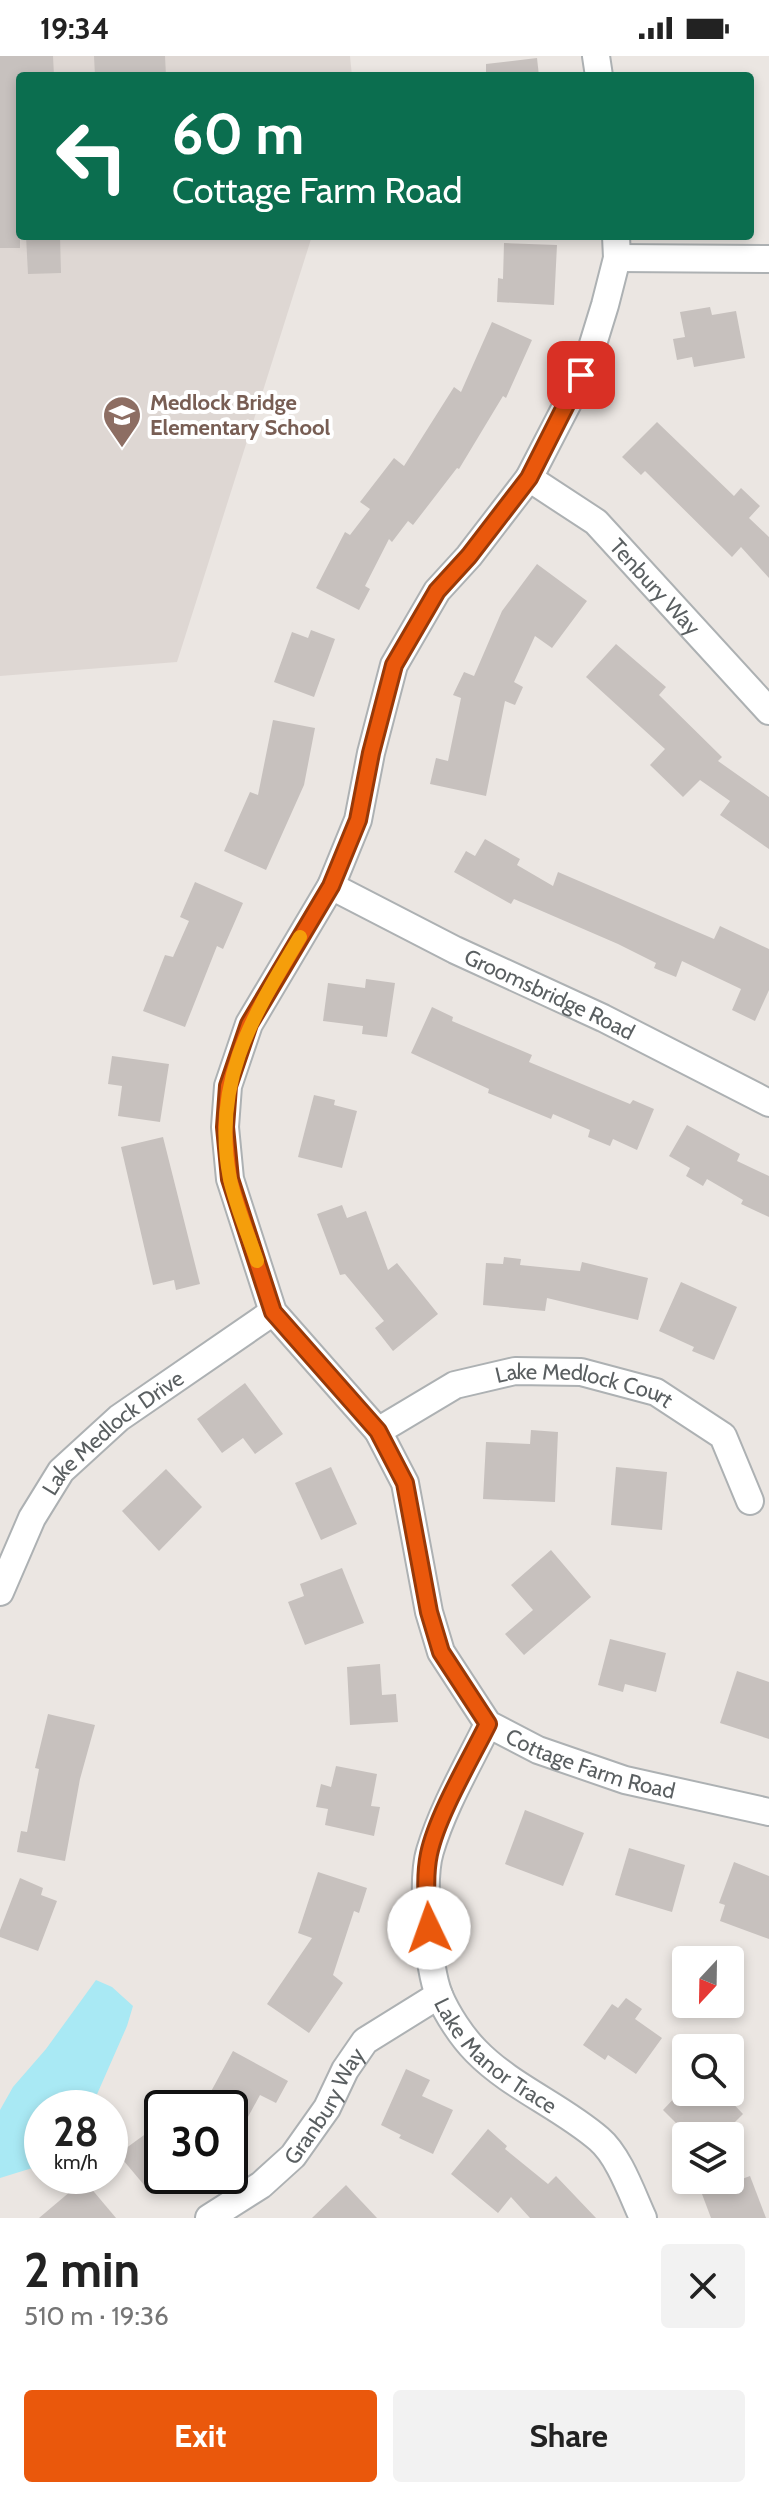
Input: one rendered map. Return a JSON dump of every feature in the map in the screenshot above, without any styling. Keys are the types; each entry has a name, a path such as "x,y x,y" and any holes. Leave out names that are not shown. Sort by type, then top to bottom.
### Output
{"street":[{"path":"616,247 769,259"},
{"name":"Cottage Farm Road","path":"616,247 589,357 529,478 469,556 437,591 394,665 371,753 358,820 331,886 249,1024 228,1086 225,1127 230,1179 273,1312 378,1431 405,1483 429,1612 441,1652 488,1724 538,1750 625,1780 769,1812"},
{"name":"Tenbury Way","path":"529,478 596,522 769,711"},
{"name":"Groomsbridge Road","path":"331,886 455,950 603,1018 769,1103"},
{"name":"Lake Medlock Drive","path":"0,1592 32,1518 61,1471 119,1418 273,1312"},
{"name":"Lake Medlock Court","path":"378,1431 455,1385 515,1371 581,1372 656,1392 723,1436 750,1501"},
{"name":"Lake Manor Trace","path":"488,1724 429,1854 427,1910 439,1995 475,2051 601,2141 622,2173 643,2218"},
{"name":"Granbury Way","path":"209,2218 261,2185 293,2156 327,2108 345,2070 365,2041 439,1995"}],"shaded area":[{"name":"Medlock Bridge Elementary School","path":"0,56 350,56 352,72 16,72 16,240 311,240 177,662 0,676"}],"water":[{"path":"96,1980 112,1987 133,2006 99,2090 24,2090 24,2171 0,2178 0,2110 13,2087 46,2049"}],"building":[{"path":"0,56 53,56 54,72 16,72 16,240 20,240 20,248 0,248"},
{"path":"94,56 165,56 166,72 95,72"},
{"path":"537,58 539,72 486,72 486,64"},
{"path":"26,240 60,240 61,273 28,274"},
{"path":"504,243 557,245 554,305 497,302 498,278 503,279"},
{"path":"710,307 712,315 736,311 745,358 694,367 692,357 677,360 673,339 685,337 680,312"},
{"path":"492,322 532,340 506,398 503,396 459,469 413,525 408,521 392,542 389,539 365,586 370,589 359,610 316,588 345,532 350,535 370,509 360,502 394,458 404,466 454,387 461,392"},
{"path":"657,422 734,496 741,488 760,506 749,518 769,537 769,578 741,547 732,557 645,471 641,475 622,457"},
{"path":"537,564 587,601 552,648 535,636 514,682 523,687 515,705 505,701 486,796 430,784 436,758 448,761 461,698 453,695 464,672 474,676 502,611"},
{"path":"311,630 335,639 314,697 274,682 292,632 308,638"},
{"path":"616,644 666,687 659,695 722,757 718,761 769,797 769,849 720,815 730,801 700,780 683,797 650,765 665,749 586,677"},
{"path":"273,720 315,728 304,785 266,870 224,851 250,792 258,795"},
{"path":"485,839 520,859 517,865 553,886 558,872 714,939 720,926 769,949 769,990 755,1021 732,1010 741,989 682,961 676,977 654,968 656,963 618,944 514,899 511,904 454,872 466,851 475,856"},
{"path":"195,882 243,903 223,949 217,946 185,1027 143,1011 165,955 173,957 189,921 180,917"},
{"path":"366,979 395,983 387,1037 362,1034 363,1026 323,1021 328,983 365,988"},
{"path":"432,1007 453,1017 452,1021 532,1055 529,1062 630,1104 633,1100 654,1109 637,1150 613,1139 610,1146 588,1137 590,1130 553,1114 551,1119 488,1093 489,1089 411,1053"},
{"path":"112,1056 169,1064 160,1122 118,1116 122,1086 108,1084"},
{"path":"314,1095 335,1100 334,1105 357,1111 342,1168 298,1157"},
{"path":"687,1125 740,1154 737,1161 769,1176 769,1217 741,1204 743,1200 707,1179 703,1186 686,1176 690,1168 669,1156"},
{"path":"163,1137 200,1284 176,1290 174,1280 153,1285 121,1147"},
{"path":"342,1205 347,1218 366,1211 388,1270 397,1263 438,1314 393,1351 375,1328 384,1321 345,1274 340,1275 317,1214"},
{"path":"504,1257 521,1259 520,1265 580,1271 582,1262 648,1278 638,1320 547,1298 545,1311 483,1305 486,1263 503,1264"},
{"path":"681,1282 737,1307 714,1360 659,1331"},
{"path":"245,1383 283,1434 255,1454 243,1438 222,1453 197,1419"},
{"path":"531,1430 558,1432 555,1502 483,1499 486,1442 530,1444"},
{"path":"331,1467 357,1524 321,1540 295,1483"},
{"path":"616,1467 667,1472 662,1530 611,1525"},
{"path":"166,1469 202,1507 159,1551 122,1511"},
{"path":"551,1550 591,1597 524,1655 505,1634 533,1610 511,1585"},
{"path":"342,1568 364,1623 305,1645 288,1602 304,1596 300,1584"},
{"path":"610,1639 666,1653 656,1692 625,1684 623,1692 598,1685"},
{"path":"380,1664 382,1695 396,1694 398,1722 350,1725 347,1667"},
{"path":"737,1671 769,1682 769,1739 720,1723"},
{"path":"48,1714 95,1725 80,1779 65,1861 17,1852 21,1831 27,1832 39,1769 35,1768"},
{"path":"336,1766 377,1774 371,1806 380,1807 374,1836 325,1825 328,1809 316,1807 321,1784 331,1787"},
{"path":"525,1810 584,1833 563,1886 505,1864"},
{"path":"629,1848 685,1865 672,1912 615,1895"},
{"path":"734,1862 769,1876 769,1939 720,1921 725,1905 719,1903"},
{"path":"318,1872 367,1888 359,1913 354,1911 333,1975 343,1983 309,2033 267,2004 312,1938 298,1933"},
{"path":"20,1878 43,1888 41,1895 57,1901 38,1951 0,1937"},
{"path":"626,1998 642,2009 635,2019 662,2038 636,2074 608,2055 605,2060 583,2045 612,2004 618,2008"},
{"path":"233,2051 288,2081 276,2103 260,2095 248,2117 248,2090 212,2090"},
{"path":"406,2069 430,2080 422,2096 453,2110 433,2154 399,2138 401,2135 381,2125"},
{"path":"672,2100 672,2106 735,2106 743,2114 735,2122 675,2122 663,2110"},
{"path":"488,2129 507,2146 505,2149 548,2184 556,2176 596,2218 530,2218 511,2197 498,2213 451,2174"},
{"path":"144,2135 144,2185 128,2166 128,2147"},
{"path":"750,2176 766,2218 711,2218 702,2194 744,2194 744,2178"},
{"path":"346,2185 377,2218 312,2218"},
{"path":"67,2194 96,2194 116,2218 39,2218"}],"slow traffic":[{"path":"257,1261 230,1179 225,1127 228,1086 249,1024 300,937"}],"place":[{"name":"Medlock Bridge Elementary School","path":"122,449"}],"route":[{"path":"429,1928 429,1854 488,1724 441,1652 429,1612 405,1483 378,1431 273,1312 230,1179 225,1127 228,1086 249,1024 331,886 358,820 371,753 394,665 437,591 469,556 529,478 581,375"}]}
